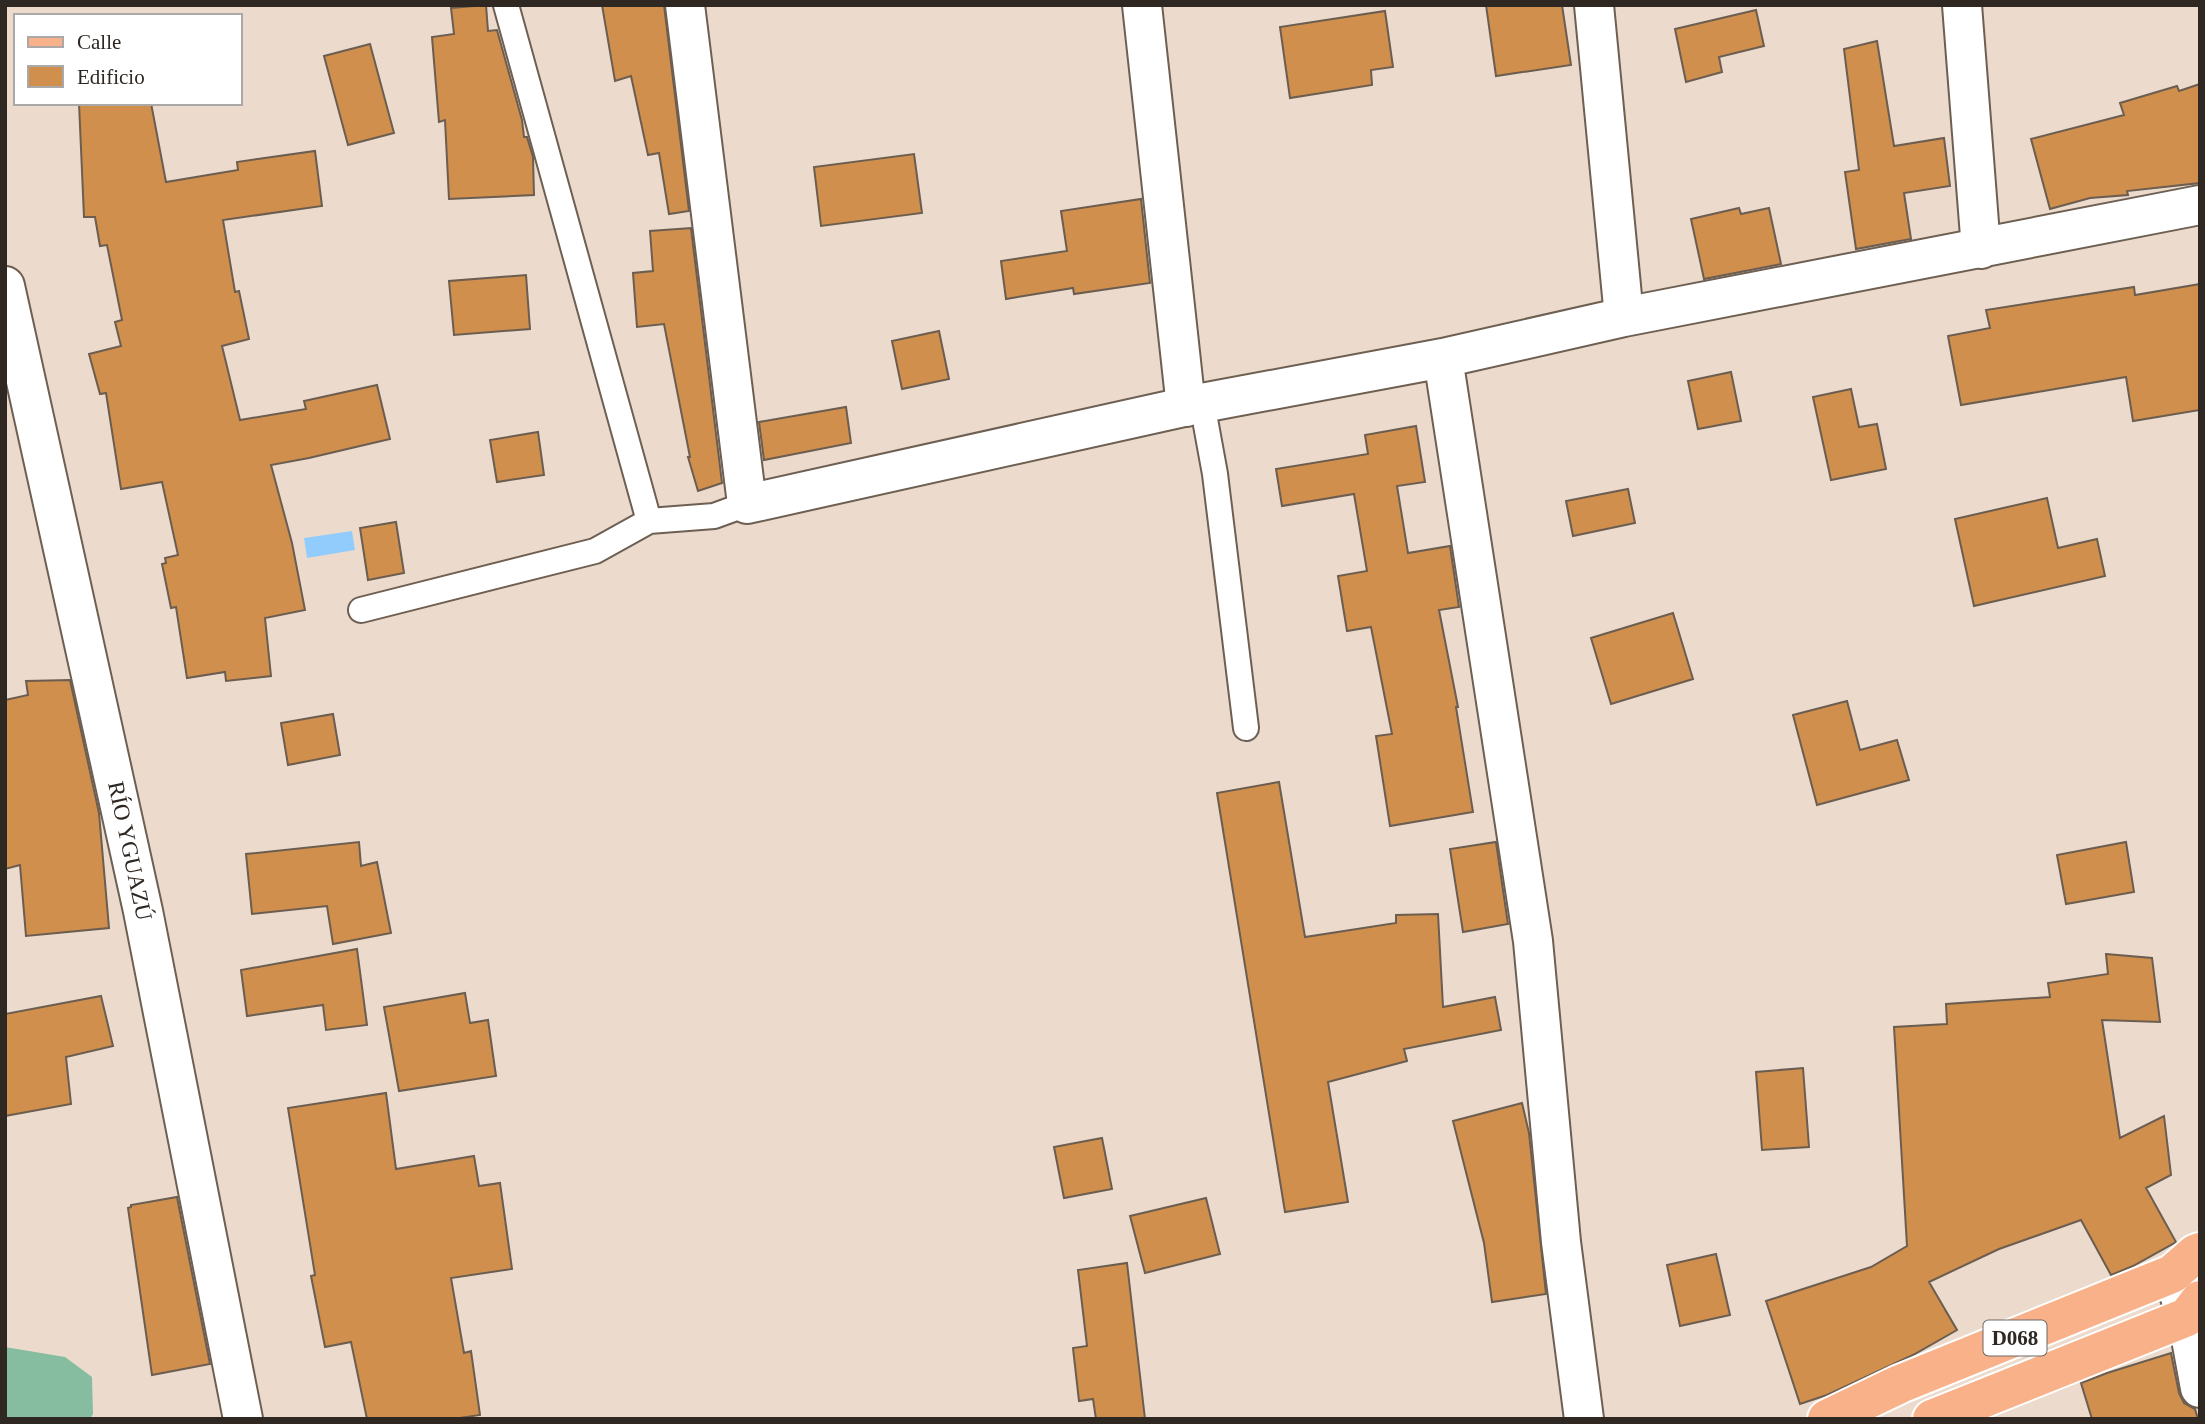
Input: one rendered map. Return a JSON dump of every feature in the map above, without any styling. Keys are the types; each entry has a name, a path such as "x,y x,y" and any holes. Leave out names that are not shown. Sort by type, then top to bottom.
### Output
{"main road":[{"name":"D068","path":"1827,1419 1900,1384 2192,1263"},
{"name":"D068","path":"1932,1419 2193,1308"}],"street":[{"path":"685,5 747,504 1194,405 1443,358 1624,317 2200,205"},
{"path":"1142,5 1194,405"},
{"path":"1594,5 1624,317"},
{"path":"1962,5 1981,249"},
{"name":"RÍO YGUAZÚ","path":"5,286 143,911 243,1419"},
{"path":"1443,358 1534,941 1561,1242 1584,1419"},
{"path":"2192,1263 2200,1388"}],"lane":[{"path":"506,5 649,521"},
{"path":"1194,405 1215,474 1246,728"},
{"path":"361,610 595,551 649,521 713,516 747,504"}],"green space":[{"path":"5,1347 65,1357 92,1377 93,1414 90,1419 5,1419"}],"water":[{"path":"352,531 355,550 307,558 304,538"}],"building":[{"path":"486,5 488,31 497,30 522,120 524,137 527,137 533,157 534,195 449,199 445,120 439,122 432,37 454,34 451,8"},
{"path":"602,5 664,5 689,211 669,214 659,153 648,155 631,76 615,81"},
{"path":"1486,5 1562,5 1571,65 1496,76"},
{"path":"1756,10 1764,46 1719,57 1722,72 1686,82 1675,29"},
{"path":"1385,11 1393,67 1371,70 1372,85 1290,98 1280,27"},
{"path":"1877,41 1894,146 1944,138 1950,186 1904,193 1911,239 1856,249 1845,172 1859,170 1844,49"},
{"path":"370,44 394,133 348,145 324,56"},
{"path":"2200,84 2200,183 2127,191 2128,195 2090,198 2050,209 2031,139 2124,115 2120,103 2177,86 2179,91"},
{"path":"79,105 151,105 166,182 238,170 237,162 315,151 322,206 223,220 235,292 239,291 249,339 222,346 240,420 306,409 304,401 377,385 390,439 271,465 292,543 305,610 265,618 271,676 226,681 225,672 187,678 176,607 171,608 162,564 166,563 165,558 178,555 162,482 121,489 106,393 100,394 89,354 121,346 115,322 122,320 107,245 100,246 95,217 84,217"},
{"path":"914,154 922,213 821,226 814,167"},
{"path":"1141,199 1150,283 1074,294 1073,288 1006,299 1001,261 1067,251 1061,211"},
{"path":"1739,208 1741,214 1769,208 1781,264 1704,279 1691,219"},
{"path":"691,228 722,483 698,491 688,457 664,324 637,327 633,273 653,271 650,231"},
{"path":"526,275 530,329 454,335 449,281"},
{"path":"2200,284 2200,410 2133,421 2126,377 1961,405 1948,336 1990,328 1986,310 2134,287 2135,295"},
{"path":"939,331 949,379 902,389 892,341"},
{"path":"1731,372 1741,421 1698,429 1688,381"},
{"path":"1851,389 1859,427 1877,424 1886,469 1831,480 1813,397"},
{"path":"846,407 851,443 764,460 759,422"},
{"path":"1416,426 1425,482 1397,486 1408,553 1450,546 1459,607 1439,610 1458,707 1473,812 1390,826 1376,736 1392,734 1371,627 1347,631 1338,576 1367,571 1354,494 1282,506 1276,469 1368,454 1365,435"},
{"path":"538,432 544,475 497,482 490,440"},
{"path":"1628,489 1635,523 1573,536 1566,501"},
{"path":"2047,498 2058,548 2097,539 2105,576 1974,606 1955,519"},
{"path":"396,522 404,573 368,580 360,528"},
{"path":"1673,613 1693,679 1611,704 1591,638"},
{"path":"70,680 99,813 109,928 26,936 20,865 5,869 5,700 28,695 26,681"},
{"path":"1847,701 1860,750 1897,740 1909,780 1817,805 1793,715"},
{"path":"333,714 340,755 288,765 281,723"},
{"path":"1279,782 1305,937 1396,923 1396,915 1438,914 1443,1007 1495,997 1501,1030 1404,1049 1407,1061 1328,1082 1348,1202 1285,1212 1217,793"},
{"path":"359,842 361,866 377,862 391,933 333,944 327,906 252,914 246,854"},
{"path":"1496,842 1508,924 1463,932 1450,849"},
{"path":"2126,842 2134,892 2066,904 2057,855"},
{"path":"357,949 367,1025 326,1030 323,1005 247,1016 241,970"},
{"path":"2106,954 2152,958 2160,1022 2102,1020 2120,1138 2164,1116 2171,1175 2146,1188 2176,1242 2111,1275 2081,1220 1999,1249 1929,1282 1957,1330 1913,1355 1827,1395 1800,1404 1766,1301 1871,1267 1907,1246 1894,1027 1947,1024 1946,1004 2050,997 2048,983 2108,974"},
{"path":"465,993 470,1023 488,1020 496,1076 399,1091 384,1007"},
{"path":"101,996 113,1046 66,1057 71,1104 5,1116 5,1014"},
{"path":"1803,1068 1809,1147 1762,1150 1756,1072"},
{"path":"386,1093 396,1169 474,1156 479,1186 500,1183 512,1269 451,1278 464,1353 471,1351 480,1415 453,1419 367,1419 351,1342 325,1347 311,1276 315,1275 288,1108"},
{"path":"1522,1103 1529,1133 1546,1294 1492,1302 1484,1243 1453,1121"},
{"path":"1102,1138 1112,1189 1064,1198 1054,1147"},
{"path":"177,1197 210,1364 152,1375 128,1208 131,1205"},
{"path":"1206,1198 1220,1254 1145,1273 1130,1216"},
{"path":"1716,1254 1730,1315 1680,1326 1667,1265"},
{"path":"1127,1263 1145,1419 1096,1419 1093,1399 1079,1401 1073,1348 1087,1346 1078,1270"},
{"path":"2171,1353 2179,1393 2184,1403 2195,1409 2198,1419 2092,1419 2081,1383"}]}
